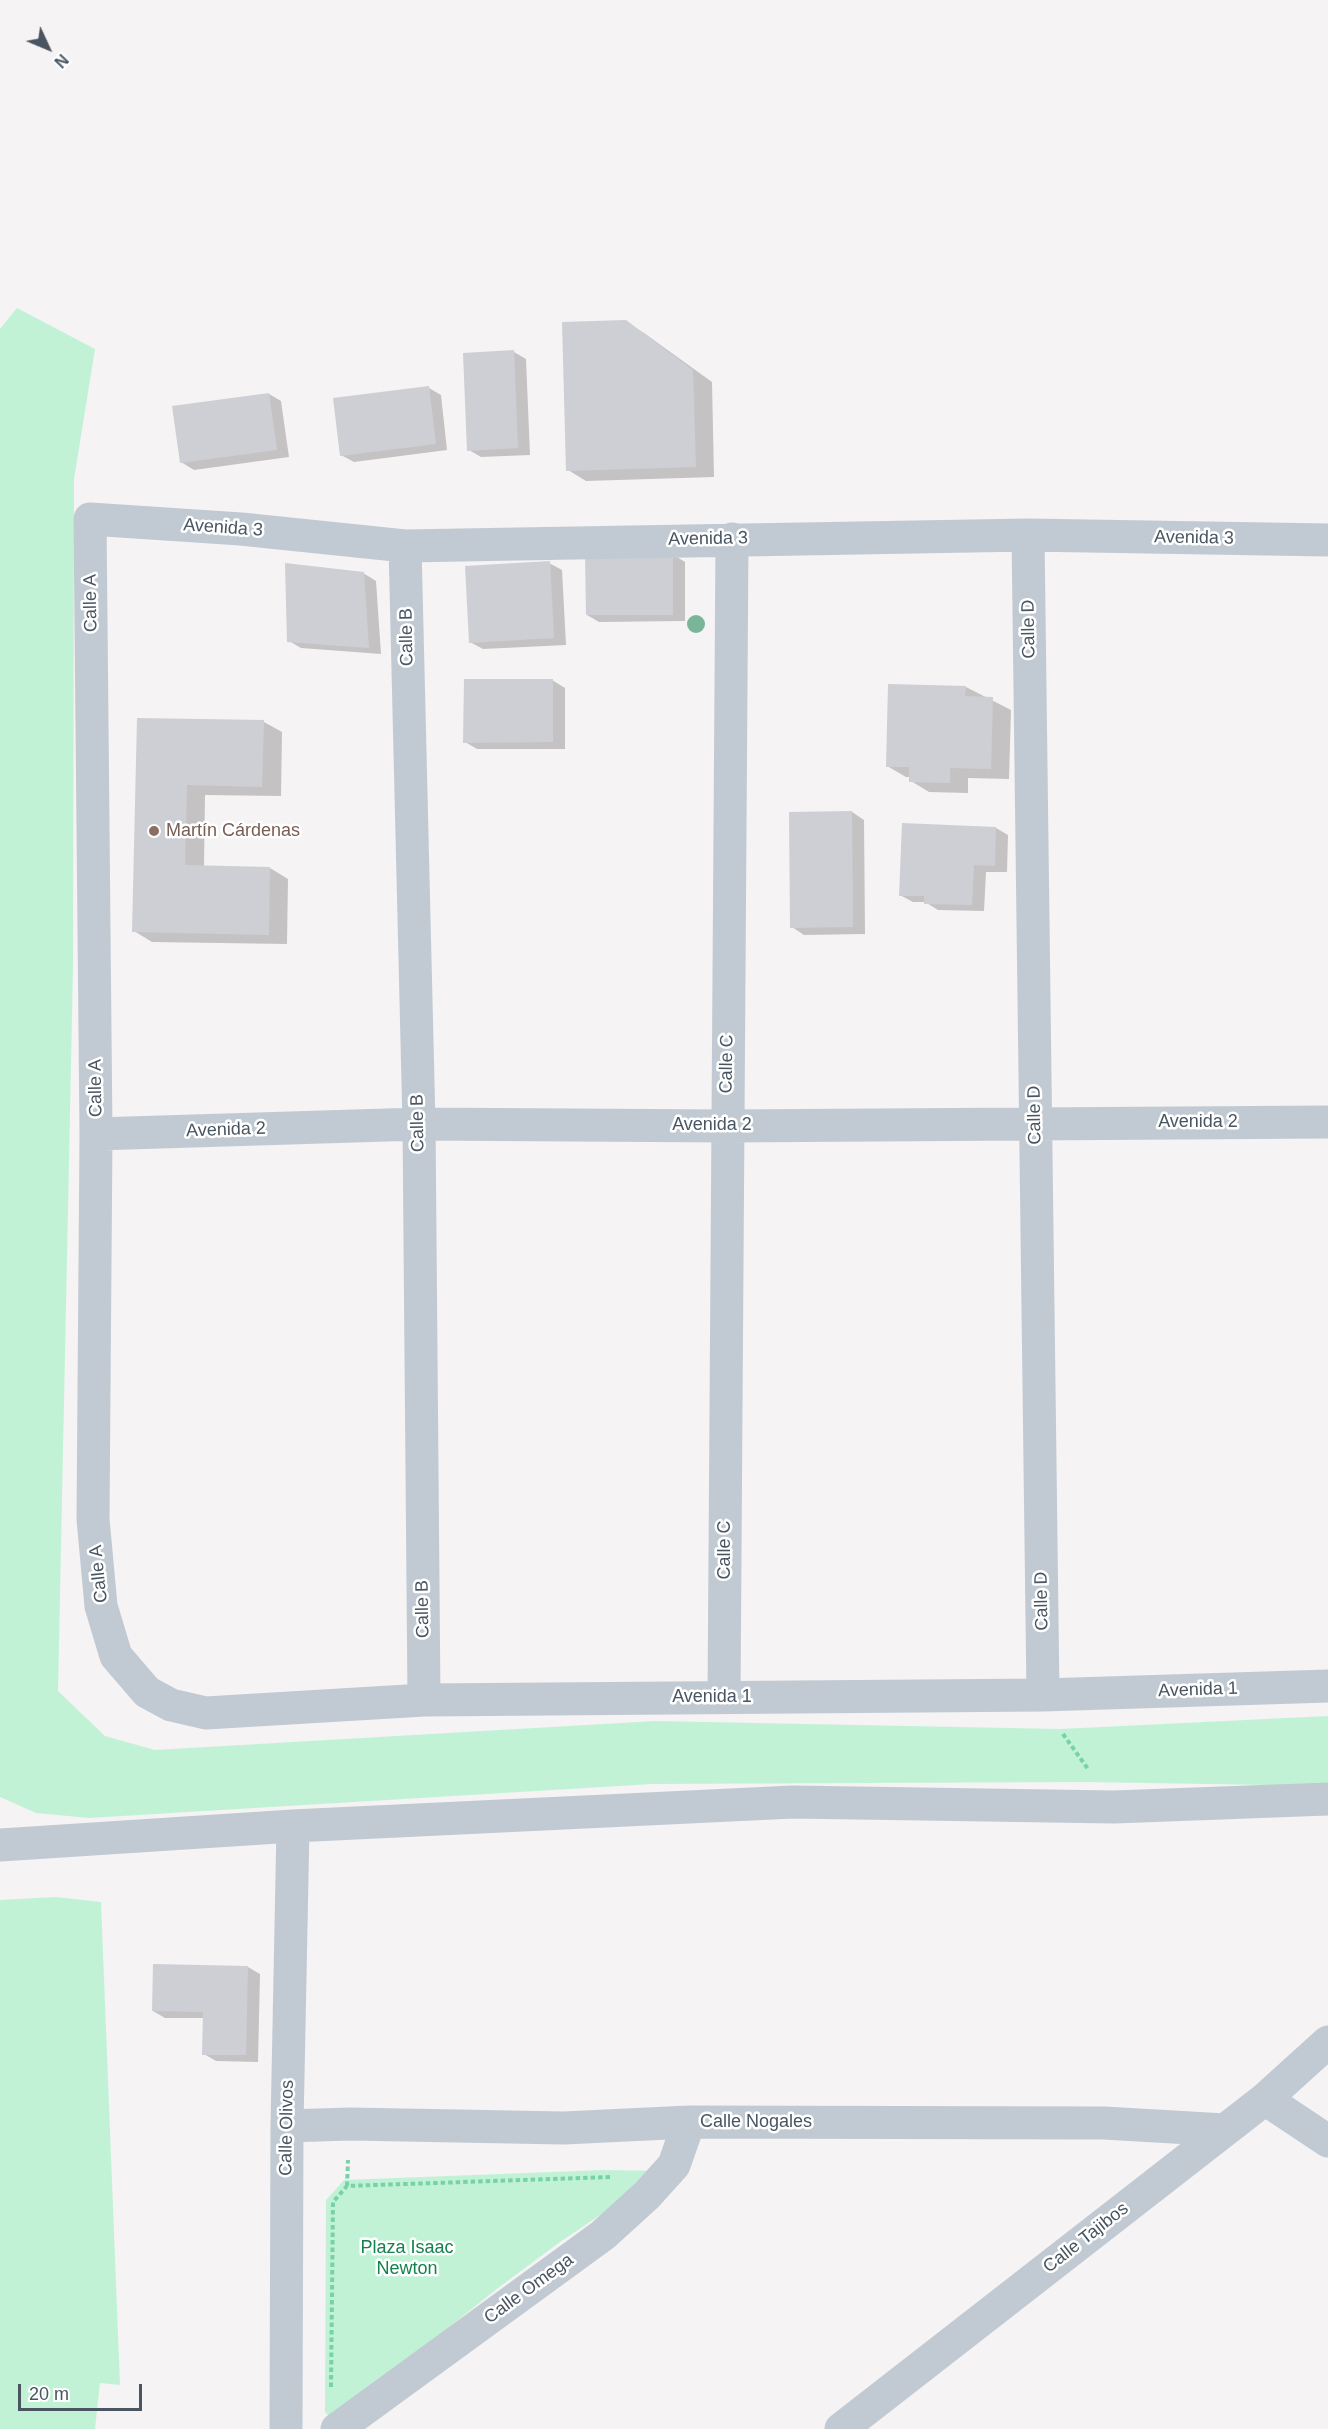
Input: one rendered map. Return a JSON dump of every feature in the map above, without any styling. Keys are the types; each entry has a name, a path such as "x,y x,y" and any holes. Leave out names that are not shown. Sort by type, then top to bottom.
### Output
{"street":[{"name":"Avenida 3","path":"90,519 241,529 405,546 1028,535 1328,540"},
{"name":"Calle A","path":"90,519 96,1134 93,1519 101,1606 116,1656"},
{"name":"Calle D","path":"1028,535 1043,1695"},
{"name":"Calle C","path":"724,1697 732,539"},
{"name":"Calle B","path":"405,546 419,1124 424,1700"},
{"name":"Avenida 2","path":"96,1134 419,1124 1328,1122"},
{"name":"Avenida 1","path":"116,1656 147,1692 171,1705 206,1713 424,1700 1043,1695 1328,1686"},
{"path":"0,1845 293,1826 792,1802 1114,1807 1328,1798"},
{"name":"Calle Olivos","path":"286,2429 287,2126 293,1826"},
{"name":"Calle Tajibos","path":"841,2429 1265,2099 1328,2042"},
{"path":"1265,2099 1328,2141"},
{"name":"Calle Nogales","path":"287,2126 350,2124 564,2128 689,2122 1104,2123 1225,2130"},
{"name":"Calle Omega","path":"334,2414 603,2235 647,2195 674,2166 689,2122"}],"path":[{"path":"1043,1695 1060,1729 1114,1807"},
{"path":"334,2414 333,2202 347,2186 612,2176"}],"green space":[{"path":"17,308 95,349 74,479 73,968 58,1691 105,1736 155,1750 655,1721 1060,1729 1328,1716 1328,1786 1085,1782 652,1784 89,1818 36,1813 0,1797 0,329"},
{"path":"56,1897 101,1902 120,2385 100,2383 95,2429 0,2429 0,1900"},
{"name":"Plaza Isaac Newton","path":"603,2170 666,2171 560,2242 498,2288 333,2420 325,2412 326,2200 344,2180"}],"building":[{"path":"626,320 693,370 696,467 566,471 562,322"},
{"path":"514,350 518,448 467,451 463,353"},
{"path":"429,386 436,444 340,456 333,398"},
{"path":"269,393 277,450 180,463 172,406"},
{"path":"673,553 673,615 586,615 585,555"},
{"path":"550,561 554,638 469,643 465,566"},
{"path":"285,563 364,572 369,648 287,642"},
{"path":"464,679 553,679 553,742 463,743"},
{"path":"888,684 966,686 965,696 993,697 991,769 950,768 950,783 909,782 909,767 886,767"},
{"path":"137,718 264,720 262,787 187,785 185,865 270,867 269,935 132,932"},
{"path":"852,811 853,927 790,928 789,812"},
{"path":"902,823 996,827 995,866 974,865 972,905 924,904 924,896 899,896"},
{"path":"153,1964 248,1966 246,2055 202,2055 203,2012 152,2011"}],"place":[{"name":"Martín Cárdenas","path":"154,831"}]}
